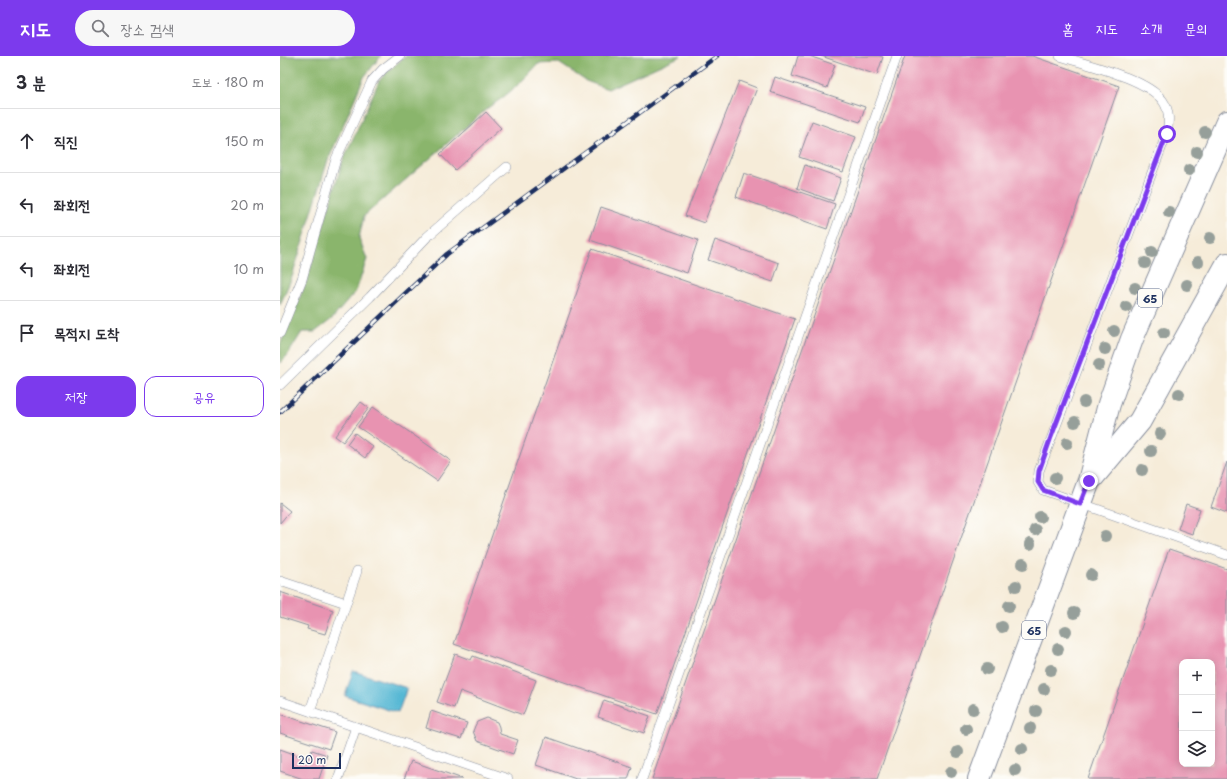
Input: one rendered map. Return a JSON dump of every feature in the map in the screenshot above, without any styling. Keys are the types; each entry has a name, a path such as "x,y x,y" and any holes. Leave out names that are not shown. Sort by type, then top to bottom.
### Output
{"main road":[{"name":"65","path":"979,779 1089,481 1109,404 1132,339 1227,122"},
{"name":"65","path":"1089,481 1140,421 1227,264"}],"lane":[{"path":"280,333 302,279 336,159 372,81 383,69 400,56"},
{"path":"642,779 897,56"},
{"path":"1060,56 1125,77 1151,89 1163,101 1168,110 1169,121 1167,134 1039,471 1038,482 1043,490 1227,555"},
{"path":"280,385 370,297 427,237 507,168"},
{"path":"313,704 357,571"},
{"path":"280,581 346,603"},
{"path":"280,701 313,704 356,727 508,779"},
{"path":"338,779 356,727"}],"green space":[{"path":"280,56 381,56 364,77 327,163 292,277 280,305"},
{"path":"406,56 681,56 608,89 586,81 559,63 538,64 503,98 489,107 364,216 359,238 367,259 356,291 332,319 315,332 302,332 287,356 280,363 280,345 307,280 342,163 379,81 388,71"}],"water":[{"path":"353,671 407,688 398,713 345,696"}],"building":[{"path":"798,56 809,56 835,65 827,88 792,76"},
{"path":"821,56 879,56 883,57 877,75"},
{"path":"905,56 1032,56 1119,86 877,779 652,779"},
{"path":"775,77 865,107 860,122 770,92"},
{"path":"739,81 757,88 704,223 685,216"},
{"path":"486,112 501,128 455,170 440,154"},
{"path":"812,121 856,137 843,172 799,157"},
{"path":"805,165 841,178 833,201 797,188"},
{"path":"744,173 835,204 827,229 736,197"},
{"path":"601,207 698,240 687,273 590,240"},
{"path":"715,240 779,263 773,282 708,260"},
{"path":"592,249 795,319 657,714 454,644"},
{"path":"361,402 369,408 343,442 335,436"},
{"path":"373,407 451,461 437,481 358,427"},
{"path":"355,433 373,447 365,458 347,444"},
{"path":"1227,462 1227,513 1211,507"},
{"path":"280,503 290,511 280,523"},
{"path":"1186,504 1200,509 1192,534 1178,529"},
{"path":"1169,549 1227,569 1227,779 1088,779"},
{"path":"280,592 333,610 325,634 307,629 308,626 280,617"},
{"path":"455,654 471,660 473,656 536,680 523,715 460,691 454,708 437,702"},
{"path":"604,700 650,716 644,733 598,717"},
{"path":"431,711 467,723 461,739 426,728"},
{"path":"280,714 335,732 329,749 280,733"},
{"path":"487,718 497,722 500,734 518,740 513,754 477,741 473,731 475,726 477,722"},
{"path":"546,737 632,767 628,779 576,779 536,765"},
{"path":"280,749 308,759 312,750 327,755 319,779 303,779 280,771"},
{"path":"411,761 463,779 404,779"}],"railway":[{"path":"280,412 447,254 717,56"}],"route":[{"path":"1089,481 1080,504 1043,490 1038,482 1039,471 1051,437 1167,134"}]}
